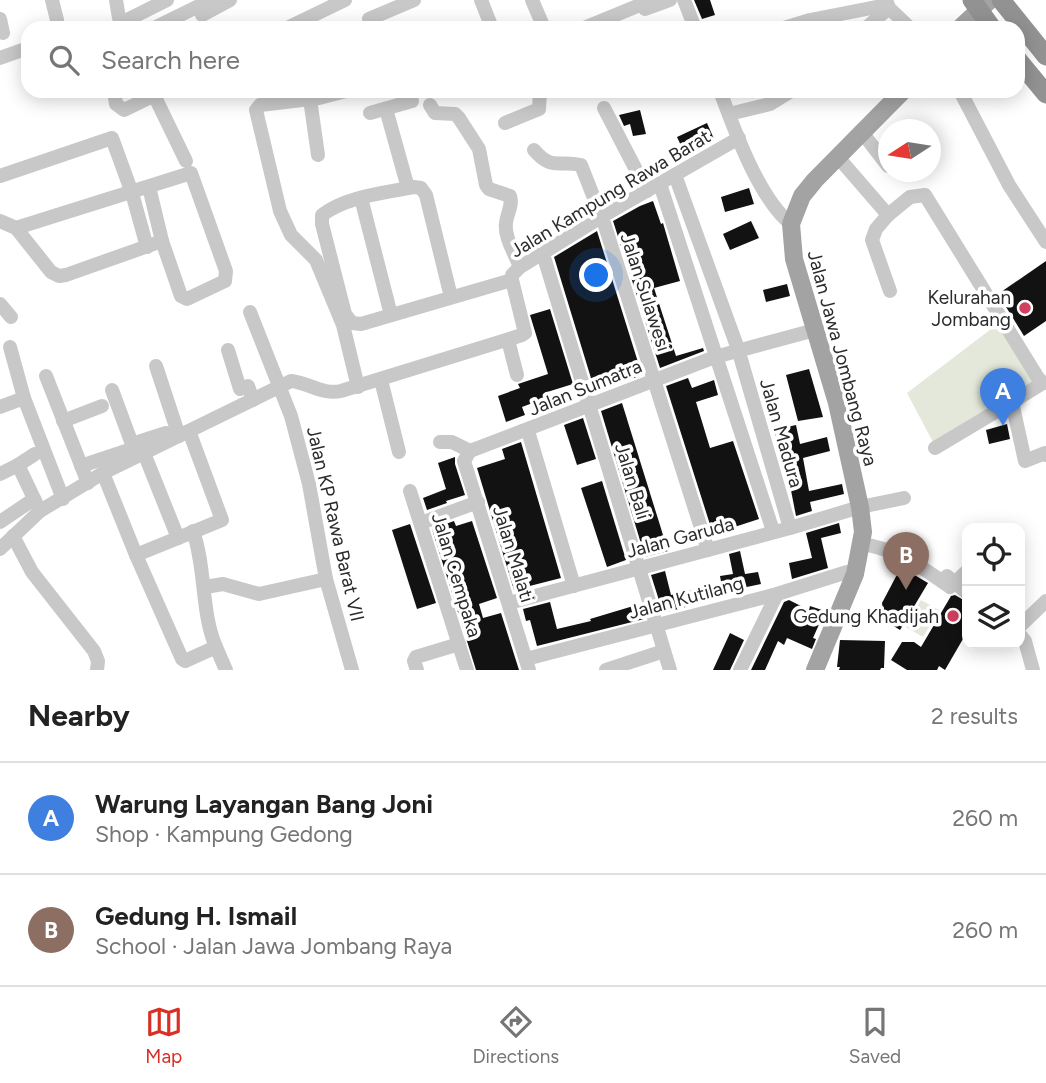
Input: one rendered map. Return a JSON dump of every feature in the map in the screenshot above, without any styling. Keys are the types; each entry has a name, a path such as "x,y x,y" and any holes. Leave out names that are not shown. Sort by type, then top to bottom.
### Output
{"highway":[{"path":"972,0 987,21"},
{"path":"1001,0 1018,21"},
{"path":"1025,29 1046,55"},
{"path":"1025,68 1046,94"}],"main road":[{"path":"971,21 990,0"},
{"path":"975,21 1007,0"},
{"name":"Jalan Jawa Jombang Raya","path":"815,670 855,574 862,538 860,507 837,403 793,259 791,223 802,196 837,156 896,98"}],"street":[{"path":"52,0 57,20"},
{"path":"116,0 119,18 125,21 167,0"},
{"path":"168,21 211,0"},
{"path":"190,21 230,0"},
{"path":"302,21 345,0"},
{"path":"370,21 369,19 414,0"},
{"path":"481,0 489,21"},
{"path":"532,0 541,21"},
{"path":"606,21 652,0"},
{"path":"606,21 670,0"},
{"path":"684,0 692,21"},
{"path":"807,21 888,4"},
{"path":"872,21 888,4"},
{"path":"888,4 904,21"},
{"path":"0,58 21,50"},
{"path":"116,98 117,104 124,110 148,98"},
{"path":"160,98 186,161"},
{"path":"314,98 260,105 256,110 280,211 291,235 316,260 343,325 358,387"},
{"path":"505,123 539,109 540,98"},
{"path":"723,98 766,198 779,214 791,223"},
{"path":"729,114 770,104 780,98"},
{"path":"964,98 1009,185 1046,242"},
{"path":"310,99 318,155"},
{"path":"370,113 412,101"},
{"path":"430,106 435,113 455,114 459,118 479,149 486,185 489,189 510,196 506,231 520,267"},
{"path":"604,108 653,187 715,357"},
{"path":"386,109 408,188"},
{"path":"862,131 878,153"},
{"path":"0,176 111,137 132,193 147,247"},
{"name":"Jalan Kampung Rawa Barat","path":"508,340 525,333 512,280 512,275 520,267 739,138"},
{"name":"Jalan Sulawesi","path":"534,150 544,162 551,165 581,165 601,217 708,550"},
{"path":"837,156 888,215"},
{"path":"16,228 191,173 226,271 223,284 187,299 181,296 162,241 149,187"},
{"path":"675,175 738,349"},
{"path":"451,297 426,195 421,188 408,188 361,198 322,215 345,314 356,324 512,280"},
{"path":"890,291 872,240 876,229 888,215 910,197 922,193 1038,378 1044,383 934,448"},
{"path":"361,198 391,315"},
{"path":"0,221 16,228 51,272 59,276 162,241"},
{"name":"Jalan Bali","path":"543,254 670,670"},
{"path":"0,304 11,317"},
{"name":"Jalan KP Rawa Barat VII","path":"250,312 291,416 309,484 326,579 352,670"},
{"name":"Jalan Sumatra","path":"470,451 715,357 815,330"},
{"path":"84,474 103,473 181,432 291,382 300,382 333,393 508,340 517,375"},
{"path":"10,346 24,398 63,499"},
{"name":"Jalan Madura","path":"738,349 790,528"},
{"path":"228,350 240,389 248,386 253,400"},
{"name":"Jalan Madura","path":"715,357 746,443 773,531"},
{"path":"136,555 221,522 181,432 156,366"},
{"path":"46,376 84,474"},
{"path":"381,380 398,452"},
{"path":"112,390 132,444 181,432"},
{"path":"0,407 24,398"},
{"path":"1012,402 1025,461 1045,453 1046,455"},
{"path":"63,421 102,406"},
{"path":"528,430 574,586"},
{"path":"440,442 452,442 470,451"},
{"path":"0,522 37,505 63,499 84,474 126,451"},
{"name":"Jalan Malati","path":"470,451 464,461 528,665"},
{"path":"144,453 178,538"},
{"path":"0,474 35,454"},
{"path":"18,465 37,505"},
{"path":"103,473 183,659 216,647"},
{"name":"Jalan Cempaka","path":"410,491 467,670"},
{"name":"Jalan Garuda","path":"509,603 860,507 904,498"},
{"path":"421,523 478,502"},
{"path":"0,549 37,505"},
{"path":"193,531 204,571 212,636 226,670"},
{"path":"13,536 32,572 94,651 97,670"},
{"path":"862,538 881,537 901,547 962,589"},
{"name":"Jalan Kutilang","path":"528,665 656,625 777,594 847,572 855,574"},
{"path":"954,583 962,576"},
{"path":"205,587 223,584 259,594 326,579"},
{"path":"740,670 777,594"},
{"path":"1025,621 1046,601"},
{"path":"1025,640 1033,670"},
{"path":"417,670 414,661 416,657 458,644"},
{"path":"606,670 664,651"}],"shaded area":[{"path":"999,323 1034,383 934,444 907,393"},
{"path":"921,600 939,610 923,637 906,627"}],"building":[{"path":"694,0 710,0 715,15 702,19"},
{"path":"640,110 646,134 633,136 630,124 624,126 619,115"},
{"path":"707,123 714,139 684,152 677,137"},
{"path":"749,188 754,204 725,212 721,197"},
{"path":"653,201 661,224 663,223 680,281 654,288 676,356 703,348 704,351 660,368 613,221"},
{"path":"751,221 759,238 730,250 723,234"},
{"path":"597,231 642,375 594,388 554,257"},
{"name":"Kelurahan Jombang","path":"1046,261 1046,321 1024,336 998,294"},
{"path":"787,284 790,296 766,302 763,290"},
{"path":"550,309 573,384 544,393 546,398 522,407 525,415 506,422 498,396 520,388 518,384 548,374 530,315"},
{"path":"809,369 823,417 798,421 786,375"},
{"path":"688,378 692,388 714,380 718,395 696,402 710,448 733,441 759,519 713,534 666,386"},
{"path":"622,403 668,551 645,557 601,411"},
{"path":"583,418 596,459 577,465 564,425"},
{"path":"1007,424 1010,439 989,444 986,430"},
{"path":"796,425 800,444 827,437 830,451 803,458 809,491 842,484 844,494 810,502 812,511 796,516 788,475 774,430"},
{"path":"521,442 561,578 514,590 477,468 505,459 502,449"},
{"path":"455,457 465,495 427,510 423,498 446,489 438,463"},
{"path":"602,481 626,560 607,567 581,488"},
{"path":"454,521 456,526 472,521 497,598 479,604 483,618 501,613 519,670 476,670 432,529"},
{"path":"839,523 841,533 821,538 828,568 792,579 789,563 812,558 806,533"},
{"path":"410,524 436,603 417,609 392,530"},
{"path":"740,551 745,574 758,572 761,584 742,588 741,584 722,587 720,576 733,574 729,554"},
{"path":"901,567 928,583 900,630 884,620 882,603"},
{"path":"665,571 671,595 708,586 713,588 716,599 663,613 651,575"},
{"name":"Gedung Khadijah","path":"951,596 962,599 962,641 945,670 939,666 937,670 907,670 891,660 902,642 914,642 921,647"},
{"path":"789,600 809,610 810,606 825,611 813,638 816,639 812,649 787,638 784,645 778,641 765,670 751,670 784,602"},
{"path":"550,602 557,629 591,621 590,619 640,604 644,619 537,646 530,620 526,621 523,609"},
{"path":"730,633 744,640 730,670 713,670"},
{"path":"840,640 885,641 884,668 839,670"}],"place":[{"name":"Kelurahan Jombang","path":"1025,308"},
{"name":"Warung Layangan Bang Joni","path":"1003,426"},
{"name":"Gedung H. Ismail","path":"906,590"},
{"name":"Gedung Khadijah","path":"953,616"}]}
